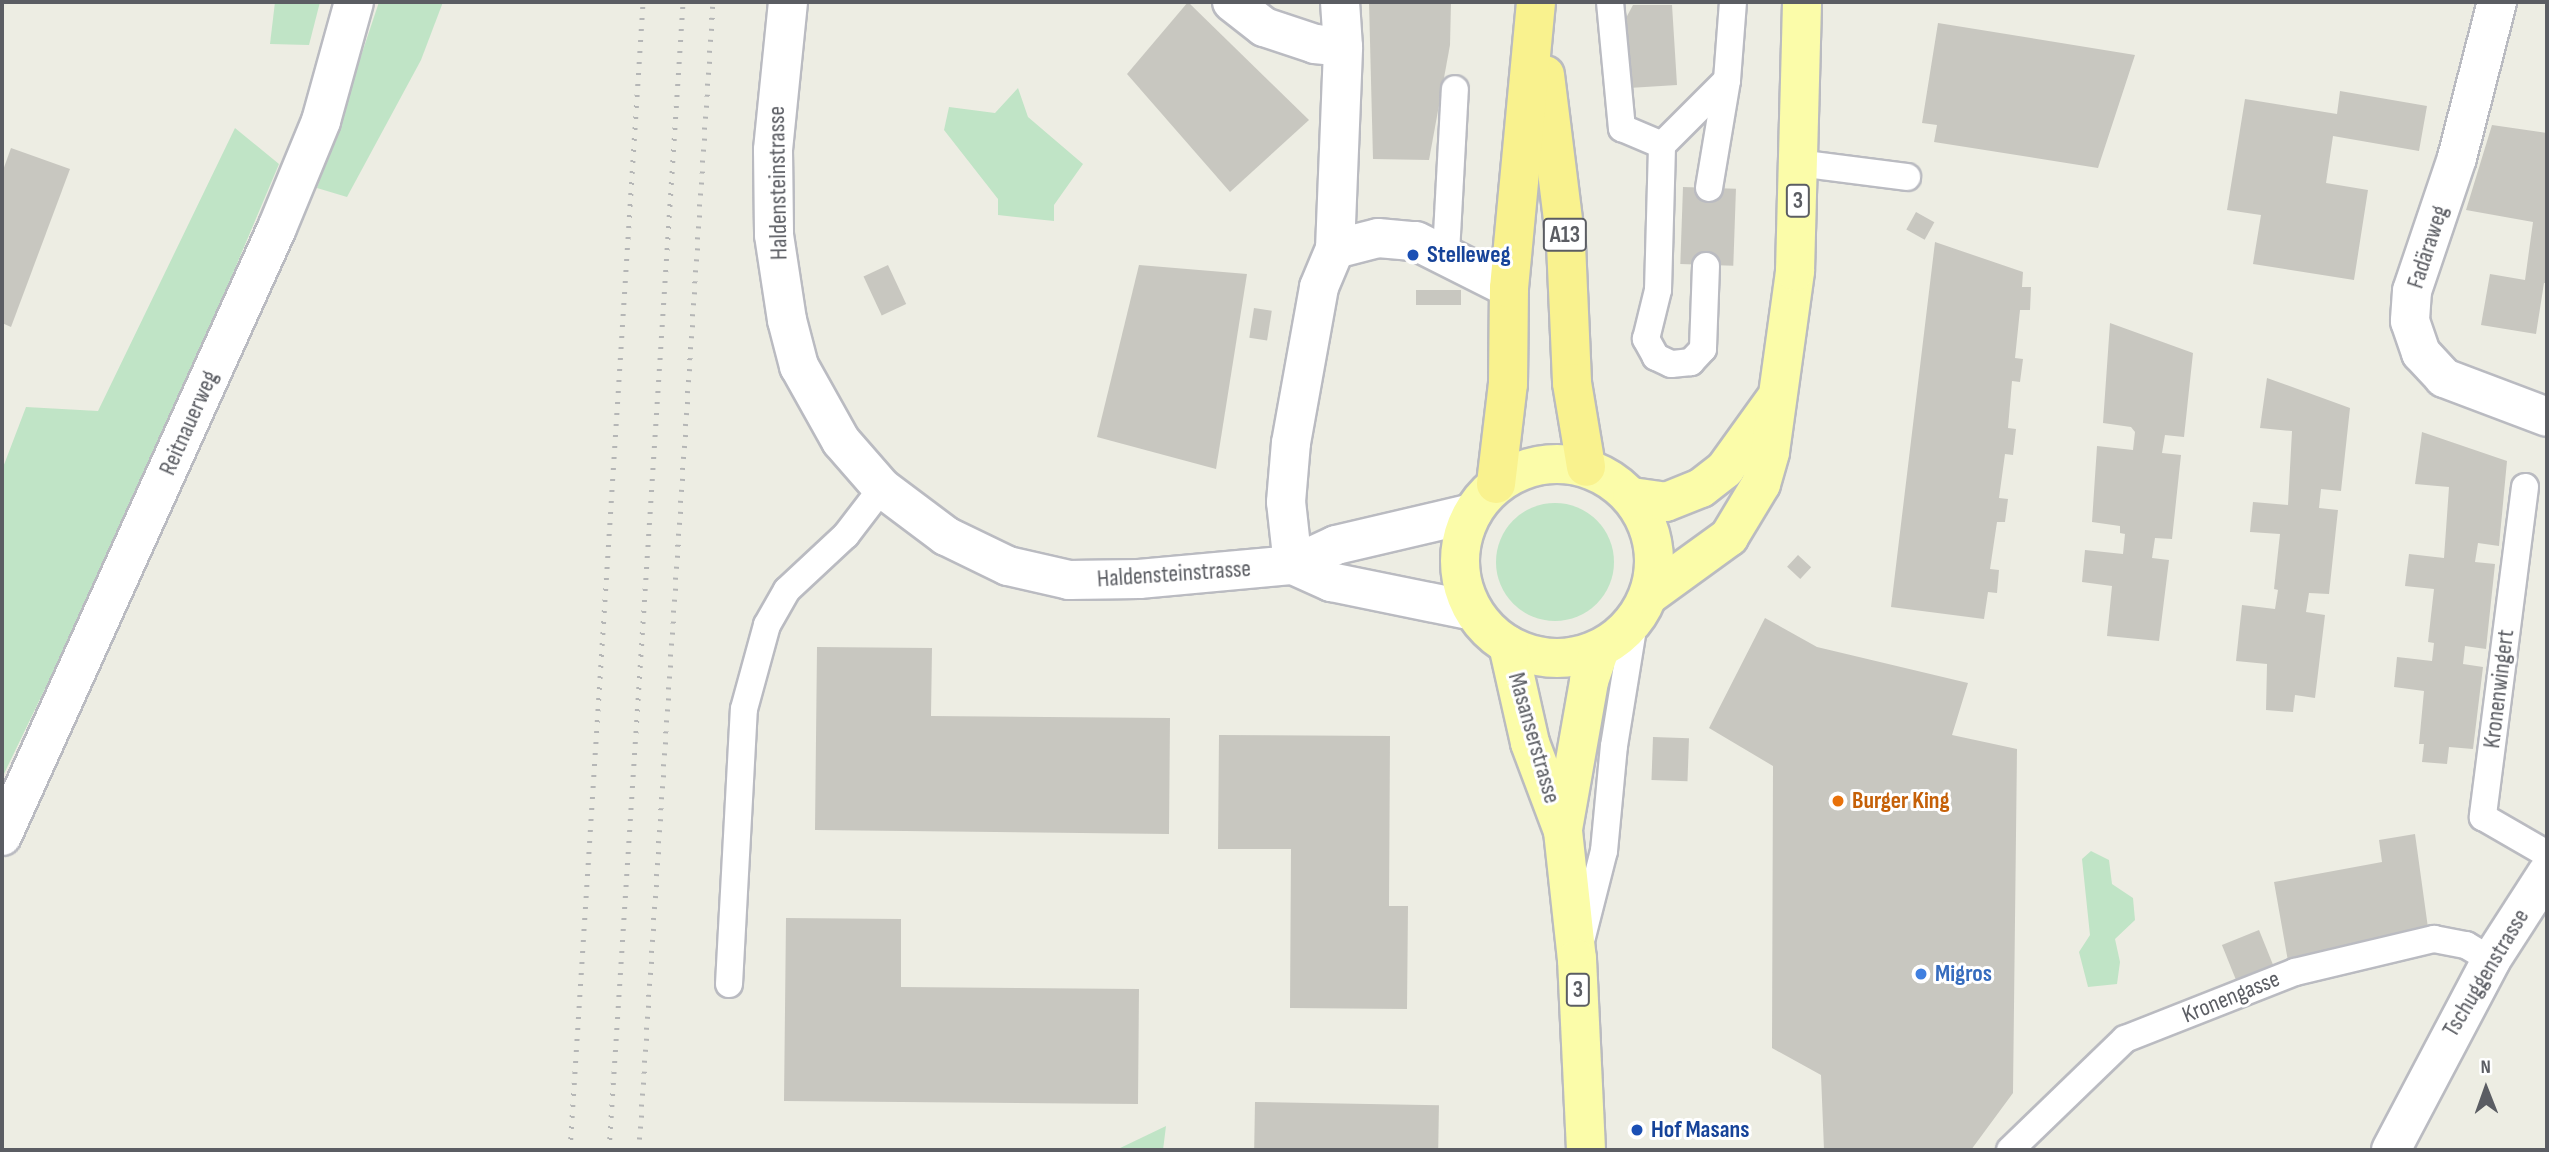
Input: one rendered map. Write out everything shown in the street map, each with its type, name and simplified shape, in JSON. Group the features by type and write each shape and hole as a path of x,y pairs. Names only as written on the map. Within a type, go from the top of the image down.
{"highway":[{"name":"A13","path":"1484,498 1508,384 1509,288 1537,2"},
{"name":"A13","path":"1537,2 1566,244 1572,383 1586,467"}],"main road":[{"name":"3","path":"1642,608 1705,558 1743,519 1761,484 1770,452 1795,271 1802,2"},
{"name":"3","path":"1632,497 1666,502 1701,488 1725,469 1776,399"},
{"path":"1555,463 1586,467 1611,479 1632,497 1654,544 1655,569 1642,608 1600,649 1554,658 1508,645 1474,611 1459,562 1484,498 1524,469 1555,463"},
{"name":"Masanserstrasse","path":"1508,645 1530,743 1563,831 1577,959 1586,1150"},
{"name":"Masanserstrasse","path":"1563,831 1579,732 1600,649"}],"street":[{"name":"Reitnauerweg","path":"2,836 277,228 321,121 354,2"},
{"name":"Haldensteinstrasse","path":"788,2 773,150 774,235 787,320 799,366 818,405 841,441 883,488 946,536 1008,566 1069,579 1139,579 1293,565 1336,545 1484,498"},
{"path":"1232,2 1264,27 1315,44 1343,47"},
{"path":"1293,565 1286,502 1291,443 1319,287 1335,249 1343,47 1340,2"},
{"name":"Fadäraweg","path":"2497,2 2457,158 2412,291 2410,321 2421,353 2444,378 2547,417"},
{"path":"1335,249 1378,238 1416,241 1446,253 1509,288"},
{"name":"Haldensteinstrasse","path":"1293,565 1331,582 1474,611"},
{"name":"Tschuggenstrasse","path":"2391,1150 2491,960 2547,873"}],"lane":[{"path":"1610,2 1622,128 1662,145"},
{"path":"1709,188 1727,80 1733,2"},
{"path":"1706,266 1703,349 1691,362 1671,363 1656,357 1646,339 1658,290 1662,145 1727,80"},
{"path":"1446,253 1446,193 1454,175 1455,89"},
{"path":"1798,163 1907,177"},
{"name":"Kronenwingert","path":"2525,487 2483,817 2547,854"},
{"path":"729,985 744,709 767,625 787,590 846,535 883,488"},
{"path":"1577,959 1604,851 1614,747 1642,608"},
{"name":"Kronengasse","path":"2010,1150 2125,1039 2271,981 2434,939 2466,945 2491,960"}],"green space":[{"path":"275,2 320,2 309,45 270,44"},
{"path":"379,2 443,2 421,60 347,197 317,188"},
{"path":"1018,88 1028,117 1083,164 1054,205 1054,221 998,215 998,199 944,130 949,107 995,113"},
{"path":"235,128 279,164 148,475 2,778 2,470 26,407 98,411"},
{"path":"1555,503 1578,507 1597,520 1610,539 1614,562 1610,585 1597,604 1578,617 1555,621 1532,617 1513,604 1500,585 1496,562 1500,539 1513,520 1532,507"},
{"path":"2091,851 2109,860 2112,884 2133,898 2135,920 2115,939 2120,962 2117,984 2088,987 2079,952 2090,935 2082,859"},
{"path":"1166,1126 1163,1150 1116,1150"}],"building":[{"path":"1188,2 1309,120 1230,192 1127,74"},
{"path":"1369,2 1451,2 1450,45 1429,160 1373,159"},
{"path":"1633,5 1672,5 1677,85 1629,88 1626,18"},
{"path":"1938,23 2135,55 2098,168 1934,142 1937,125 1922,123"},
{"path":"2340,91 2427,106 2419,151 2333,136 2326,183 2368,190 2354,280 2253,264 2261,215 2227,210 2245,99 2337,114"},
{"path":"2492,125 2547,133 2547,283 2544,283 2536,334 2481,325 2490,274 2525,280 2533,222 2466,210"},
{"path":"11,148 70,169 11,327 2,323 2,173"},
{"path":"1683,187 1736,189 1733,266 1680,264"},
{"path":"1916,212 1934,222 1925,240 1906,229"},
{"path":"1935,242 2023,272 2022,287 2031,287 2030,310 2020,310 2015,358 2023,359 2020,382 2012,381 2008,428 2016,429 2013,455 2005,454 1999,498 2008,499 2005,522 1997,522 1990,569 1999,570 1997,593 1988,592 1984,619 1891,607"},
{"path":"888,265 906,304 882,315 864,276"},
{"path":"1139,265 1247,274 1216,469 1097,437"},
{"path":"1416,290 1461,290 1461,305 1416,305"},
{"path":"1254,308 1272,311 1267,340 1249,338"},
{"path":"2110,323 2193,353 2184,437 2165,435 2162,453 2181,455 2172,539 2155,538 2152,558 2169,560 2159,641 2107,636 2112,586 2082,582 2085,550 2123,554 2125,534 2120,533 2120,526 2092,522 2097,446 2133,450 2135,432 2131,427 2103,423"},
{"path":"2267,378 2350,408 2341,491 2321,489 2319,508 2338,510 2329,594 2309,593 2306,612 2325,615 2315,698 2295,695 2293,712 2266,710 2267,664 2236,661 2242,605 2275,609 2278,590 2274,589 2280,534 2250,532 2253,502 2288,505 2292,431 2260,428"},
{"path":"2422,432 2507,461 2499,546 2478,543 2475,562 2495,564 2486,649 2465,646 2463,664 2483,667 2473,749 2449,747 2447,764 2422,762 2424,744 2419,744 2424,691 2394,687 2397,657 2432,661 2434,643 2428,642 2434,589 2405,586 2409,554 2444,558 2449,487 2415,484"},
{"path":"1798,555 1811,567 1800,579 1787,567"},
{"path":"1765,618 1817,647 1968,683 1952,735 2017,749 2013,1093 1971,1150 1824,1150 1821,1075 1772,1048 1773,766 1709,728"},
{"path":"817,647 932,648 931,716 1170,718 1169,834 815,830"},
{"path":"1219,735 1390,736 1389,906 1408,906 1407,1009 1290,1008 1291,849 1218,849"},
{"path":"1653,737 1689,738 1687,781 1651,780"},
{"path":"2415,834 2429,935 2289,967 2274,882 2382,862 2379,840"},
{"path":"786,918 901,919 901,987 1139,989 1138,1104 784,1101"},
{"path":"2259,930 2275,969 2238,984 2222,945"},
{"path":"1255,1102 1439,1105 1438,1150 1254,1150"}],"railway":[{"path":"570,1150 643,2"},
{"path":"609,1150 683,2"},
{"path":"639,1150 713,2"}],"place":[{"name":"Stelleweg","path":"1413,255"},
{"name":"Burger King","path":"1838,801"},
{"name":"Migros","path":"1921,974"},
{"name":"Hof Masans","path":"1637,1130"}]}
